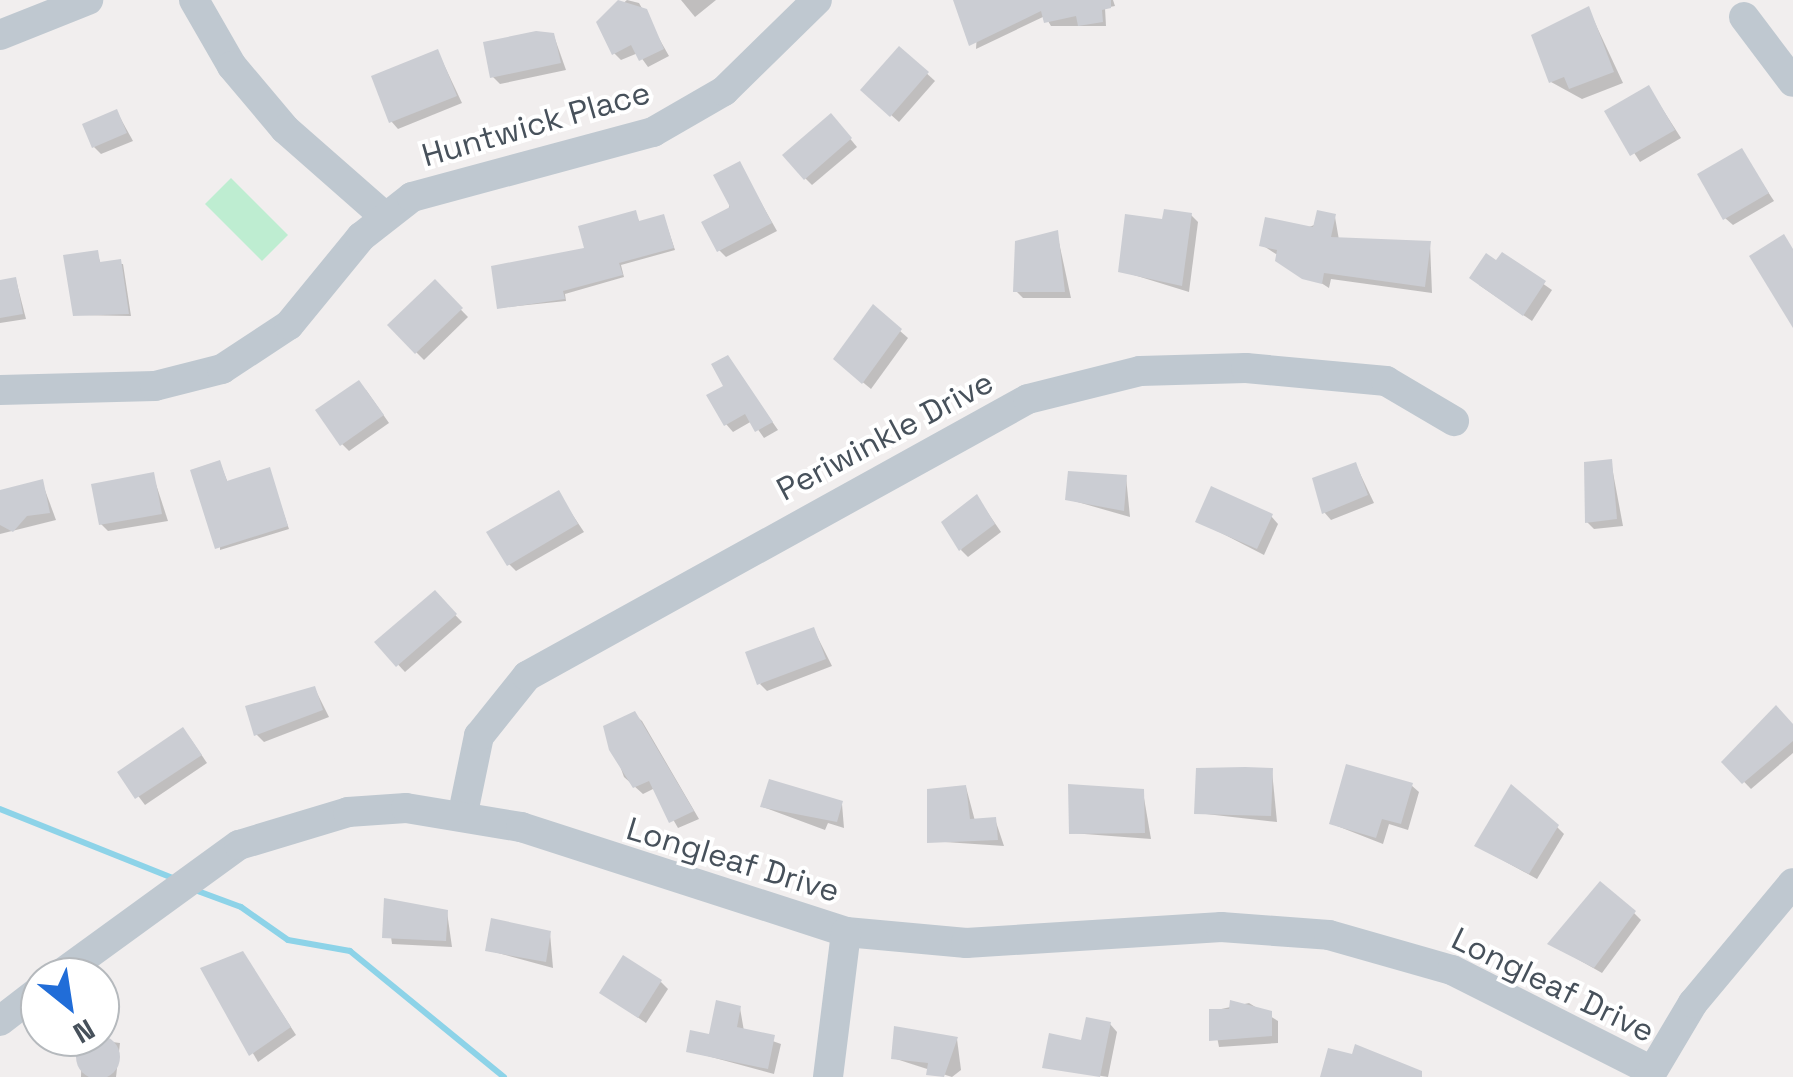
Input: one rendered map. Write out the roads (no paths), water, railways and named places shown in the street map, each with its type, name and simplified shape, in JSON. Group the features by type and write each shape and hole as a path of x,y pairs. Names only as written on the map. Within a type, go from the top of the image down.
{"street":[{"path":"0,35 88,0"},
{"path":"194,0 232,66 285,130 384,216"},
{"name":"Huntwick Place","path":"0,390 155,386 222,369 290,325 384,216 441,185 666,125 758,64 817,0"},
{"path":"1744,16 1793,82"},
{"name":"Periwinkle Drive","path":"463,813 479,736 527,676 1028,398 1140,370 1246,368 1386,382 1454,421"},
{"name":"Longleaf Drive","path":"85,957 239,845 348,812 463,813 846,932 966,943 1221,927 1329,935 1452,970 1650,1074"},
{"path":"1650,1074 1693,1004 1793,884"},
{"path":"828,1077 846,932"},
{"path":"0,1021 20,1006"}],"waterway":[{"path":"0,809 175,879"},
{"path":"195,890 241,907 288,940 350,951 504,1077"}]}
